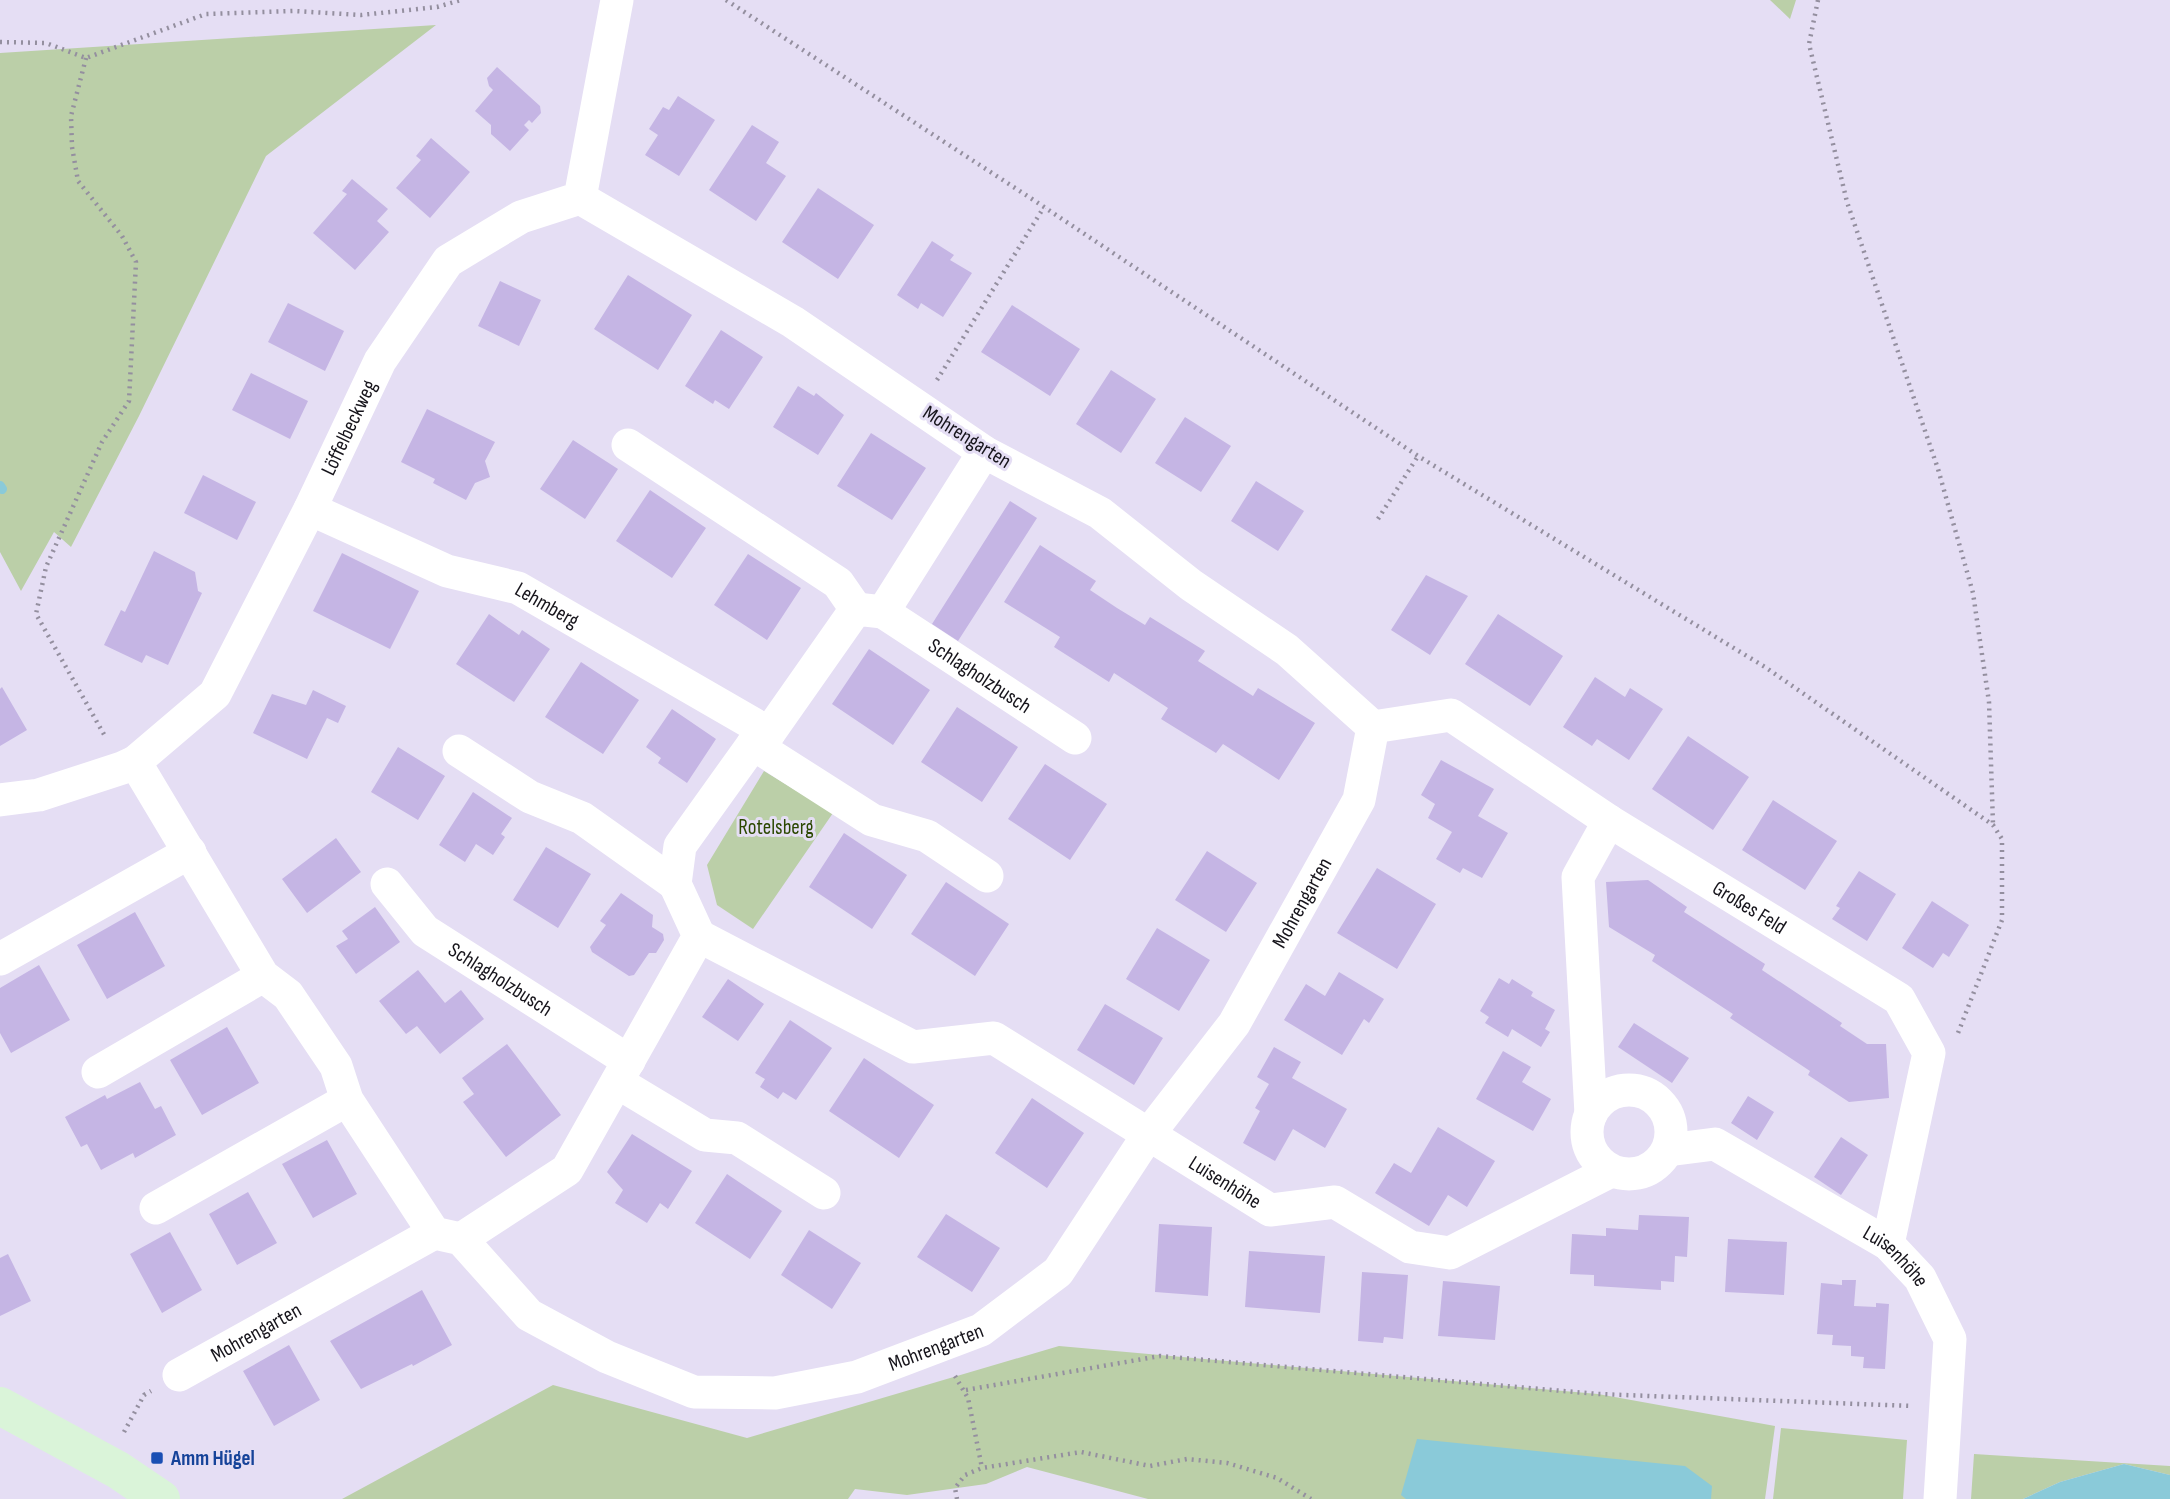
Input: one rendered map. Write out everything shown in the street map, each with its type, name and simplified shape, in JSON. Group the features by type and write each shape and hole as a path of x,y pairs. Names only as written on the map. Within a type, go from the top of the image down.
{"main road":[{"path":"0,1406 108,1464 161,1499"}],"street":[{"path":"580,198 617,0"},
{"name":"Mohrengarten","path":"129,765 190,852 263,976 288,995 336,1066 347,1100 448,1236 529,1315 607,1357 694,1392 775,1393 857,1377 981,1330 1058,1272 1148,1135 1234,1024 1359,800 1373,727 1287,650 1191,585 1100,513 984,452 793,322 580,198"},
{"name":"Löffelbeckweg","path":"0,800 39,795 129,765 215,694 310,509 380,361 448,261 521,217 580,198"},
{"name":"Schlagholzbusch","path":"628,445 838,583 869,611 1075,738"},
{"path":"675,884 680,846 761,739 869,611 984,452"},
{"name":"Lehmberg","path":"310,509 447,571 518,588 761,739"},
{"name":"Großes Feld","path":"1373,727 1451,715 1609,821 1899,999 1929,1053"},
{"path":"761,739 872,820 928,836 987,876"},
{"path":"459,751 530,797 582,818 675,884 699,936 914,1048 994,1038 1148,1135"},
{"path":"1609,821 1578,877 1591,1114 1587,1130 1589,1147 1598,1161 1611,1171"},
{"path":"0,959 190,852"},
{"name":"Schlagholzbusch","path":"387,884 425,931 623,1071 705,1135 737,1138 824,1193"},
{"path":"448,1236 567,1170 699,936"},
{"path":"98,1072 263,976"},
{"path":"1888,1244 1929,1053"},
{"path":"1591,1114 1600,1101 1615,1092 1631,1090 1647,1093 1661,1103 1670,1117 1672,1134 1668,1150"},
{"path":"156,1208 347,1100"},
{"name":"Luisenhöhe","path":"1148,1135 1270,1210 1335,1202 1410,1247 1450,1253 1611,1171 1628,1175 1644,1172 1658,1164 1668,1150 1715,1144 1888,1244 1920,1278 1950,1339 1948,1407 1940,1499"},
{"name":"Mohrengarten","path":"179,1375 448,1236"}],"path":[{"path":"0,42 46,43 86,58 206,14 294,12 361,15 437,7 461,0"},
{"path":"726,0 1044,207 1418,456 1765,667 1993,825 2002,839 2001,920 1967,1003 1954,1046 1929,1053"},
{"path":"1818,0 1810,44 1847,202 1938,469 1973,593 1989,702 1993,825"},
{"path":"86,58 71,116 72,147 78,181 122,236 136,262 129,401 102,442 46,567 36,614 129,765"},
{"path":"919,408 1044,207"},
{"path":"1378,519 1418,456"},
{"path":"966,1390 1160,1356 1598,1394 1948,1407"},
{"path":"108,1464 144,1395 179,1375"},
{"path":"968,1398 982,1468"},
{"path":"957,1499 955,1488 965,1475 982,1468 1081,1452 1150,1466 1187,1459 1227,1463 1277,1478 1311,1499"}],"green space":[{"path":"1770,0 1796,0 1790,19"},
{"path":"436,25 266,156 139,416 71,547 54,532 21,591 0,552 0,53"},
{"name":"Rotelsberg","path":"764,771 833,813 753,929 717,905 707,865"},
{"path":"1059,1346 1598,1394 1775,1426 1765,1499 1148,1499 1027,1467 986,1484 907,1495 855,1489 848,1499 342,1499 553,1385 747,1438"},
{"path":"1781,1428 1907,1440 1903,1499 1773,1499"},
{"path":"1974,1454 2170,1466 2170,1475 2124,1464 2060,1482 2023,1499 1971,1499"}],"water":[{"path":"1417,1439 1685,1466 1712,1486 1711,1499 1406,1499 1401,1495"},
{"path":"2124,1464 2170,1475 2170,1499 2023,1499 2060,1482"}],"building":[{"path":"497,67 540,106 541,113 532,123 529,120 524,125 529,130 510,151 491,134 491,125 475,111 493,90 487,78"},
{"path":"678,96 715,120 679,176 645,155 658,135 649,129 663,107 669,110"},
{"path":"752,125 779,142 766,163 786,176 756,221 709,190"},
{"path":"431,138 470,172 430,218 396,188 421,160 416,156"},
{"path":"352,179 388,209 377,221 389,232 355,270 313,233 347,194 342,191"},
{"path":"818,188 874,225 838,279 782,242"},
{"path":"932,241 954,255 950,260 972,273 943,317 921,303 918,309 897,295"},
{"path":"628,275 692,315 658,370 594,329"},
{"path":"500,281 541,300 519,346 478,326"},
{"path":"288,303 344,331 325,371 268,342"},
{"path":"1012,305 1080,349 1050,396 981,352"},
{"path":"721,330 763,357 729,409 715,400 713,404 685,386"},
{"path":"1111,370 1156,399 1121,453 1076,424"},
{"path":"251,373 308,401 290,439 232,410"},
{"path":"798,386 814,396 816,393 844,415 818,455 773,427"},
{"path":"427,409 495,442 485,461 490,477 475,483 466,500 433,483 435,479 401,462"},
{"path":"1185,417 1231,446 1201,492 1155,463"},
{"path":"871,433 926,468 892,520 837,486"},
{"path":"573,440 618,469 585,519 540,489"},
{"path":"203,475 256,502 237,540 184,513"},
{"path":"1256,481 1304,511 1278,551 1231,521"},
{"path":"650,490 706,528 672,578 616,541"},
{"path":"1010,501 1037,518 958,641 932,624"},
{"path":"1040,545 1096,581 1090,590 1117,608 1145,625 1150,617 1205,651 1198,661 1253,696 1258,688 1315,723 1279,780 1223,744 1216,753 1161,719 1168,708 1114,673 1109,682 1054,647 1060,637 1004,602"},
{"path":"154,551 195,572 198,591 202,593 168,665 146,655 142,663 104,645 121,610 125,612"},
{"path":"342,553 419,591 390,649 313,611"},
{"path":"748,554 801,588 767,640 714,605"},
{"path":"1426,575 1468,596 1430,655 1391,630"},
{"path":"489,614 519,635 522,630 550,649 514,702 456,664"},
{"path":"1498,614 1563,656 1530,706 1465,664"},
{"path":"869,649 930,690 893,745 832,704"},
{"path":"581,662 639,700 603,754 545,717"},
{"path":"1595,677 1625,697 1630,688 1663,709 1629,760 1597,739 1592,746 1563,727"},
{"path":"2,687 27,730 0,746 0,689"},
{"path":"313,690 346,706 338,723 327,718 307,759 253,733 272,694 306,705"},
{"path":"957,707 1018,747 982,802 921,762"},
{"path":"672,709 716,739 687,783 658,763 661,758 646,747"},
{"path":"1688,736 1749,777 1713,830 1652,789"},
{"path":"398,747 445,776 418,820 371,792"},
{"path":"1441,760 1494,789 1478,816 1508,833 1482,878 1463,868 1460,873 1436,859 1452,832 1428,818 1435,804 1421,795"},
{"path":"1045,764 1107,804 1070,860 1008,819"},
{"path":"473,792 512,818 501,834 505,837 493,855 476,844 465,862 439,845"},
{"path":"1773,800 1837,841 1805,890 1742,850"},
{"path":"844,833 907,875 872,929 809,887"},
{"path":"336,838 361,872 307,913 282,879"},
{"path":"546,847 591,874 558,928 513,900"},
{"path":"1207,851 1257,883 1226,932 1175,900"},
{"path":"1377,868 1436,904 1397,969 1337,933"},
{"path":"1859,871 1896,894 1867,941 1832,919 1840,908 1836,906"},
{"path":"1648,880 1687,907 1684,912 1765,964 1762,970 1842,1023 1840,1026 1867,1044 1886,1044 1889,1098 1849,1102 1808,1075 1810,1071 1730,1018 1733,1014 1652,961 1655,955 1609,927 1606,882"},
{"path":"946,882 1009,924 975,976 911,934"},
{"path":"621,893 653,915 652,927 663,934 664,940 656,953 649,953 634,975 629,976 592,952 590,947 606,925 600,921"},
{"path":"1932,901 1969,925 1949,957 1943,953 1933,968 1902,948"},
{"path":"375,907 400,942 356,974 336,946 348,939 342,931"},
{"path":"135,912 165,966 107,999 77,945"},
{"path":"1157,928 1210,960 1179,1011 1126,979"},
{"path":"39,965 70,1020 11,1053 0,1033 0,988"},
{"path":"418,970 445,1003 461,990 484,1019 440,1054 417,1026 406,1034 379,1001"},
{"path":"1339,972 1384,999 1369,1023 1364,1019 1342,1055 1284,1020 1306,984 1325,996"},
{"path":"1499,978 1509,984 1512,979 1533,992 1531,996 1555,1010 1545,1029 1550,1032 1541,1047 1512,1029 1508,1037 1485,1023 1489,1017 1480,1011"},
{"path":"728,979 764,1004 738,1041 702,1017"},
{"path":"1105,1004 1163,1038 1134,1085 1077,1050"},
{"path":"790,1020 832,1048 796,1100 783,1092 778,1099 760,1087 765,1079 755,1073"},
{"path":"1634,1023 1689,1058 1672,1083 1618,1047"},
{"path":"227,1027 259,1083 202,1115 170,1060"},
{"path":"507,1044 561,1115 506,1157 463,1102 474,1094 462,1078"},
{"path":"1274,1047 1301,1062 1292,1078 1347,1109 1325,1148 1293,1129 1275,1161 1243,1143 1260,1111 1255,1108 1269,1084 1257,1077"},
{"path":"1503,1051 1531,1067 1522,1082 1551,1099 1533,1131 1476,1099"},
{"path":"864,1058 934,1105 899,1158 829,1111"},
{"path":"140,1082 155,1109 161,1106 176,1135 135,1158 133,1153 101,1170 87,1144 81,1147 65,1117 105,1095 107,1099"},
{"path":"1748,1096 1774,1112 1757,1140 1731,1123"},
{"path":"1032,1098 1084,1133 1047,1188 995,1153"},
{"path":"1438,1127 1495,1161 1467,1207 1448,1195 1429,1226 1375,1193 1394,1163 1411,1173"},
{"path":"632,1134 692,1171 668,1209 660,1203 647,1223 615,1203 623,1190 607,1172"},
{"path":"1841,1137 1868,1155 1841,1195 1814,1177"},
{"path":"327,1140 357,1194 313,1218 282,1164"},
{"path":"727,1174 782,1211 750,1259 695,1223"},
{"path":"248,1192 277,1243 237,1265 209,1214"},
{"path":"946,1214 1000,1248 972,1292 917,1257"},
{"path":"1639,1215 1689,1217 1687,1257 1675,1256 1674,1282 1661,1281 1661,1290 1594,1286 1594,1275 1570,1274 1572,1234 1606,1236 1606,1228 1638,1230"},
{"path":"1159,1224 1212,1227 1208,1296 1155,1292"},
{"path":"809,1230 861,1263 832,1309 781,1275"},
{"path":"170,1232 202,1290 162,1313 130,1254"},
{"path":"1728,1239 1787,1242 1784,1295 1725,1292"},
{"path":"1249,1251 1325,1256 1320,1313 1245,1307"},
{"path":"8,1254 31,1301 0,1316 0,1258"},
{"path":"1362,1272 1408,1275 1403,1339 1384,1337 1383,1343 1358,1341"},
{"path":"1842,1280 1856,1280 1854,1306 1876,1307 1876,1303 1889,1304 1885,1369 1863,1368 1864,1357 1851,1356 1851,1346 1832,1345 1833,1335 1817,1334 1821,1283 1842,1285"},
{"path":"1443,1281 1500,1286 1495,1340 1438,1336"},
{"path":"422,1290 452,1345 361,1389 330,1341"},
{"path":"289,1345 320,1400 274,1426 243,1371"}],"place":[{"name":"Amm Hügel","path":"157,1458"}]}
